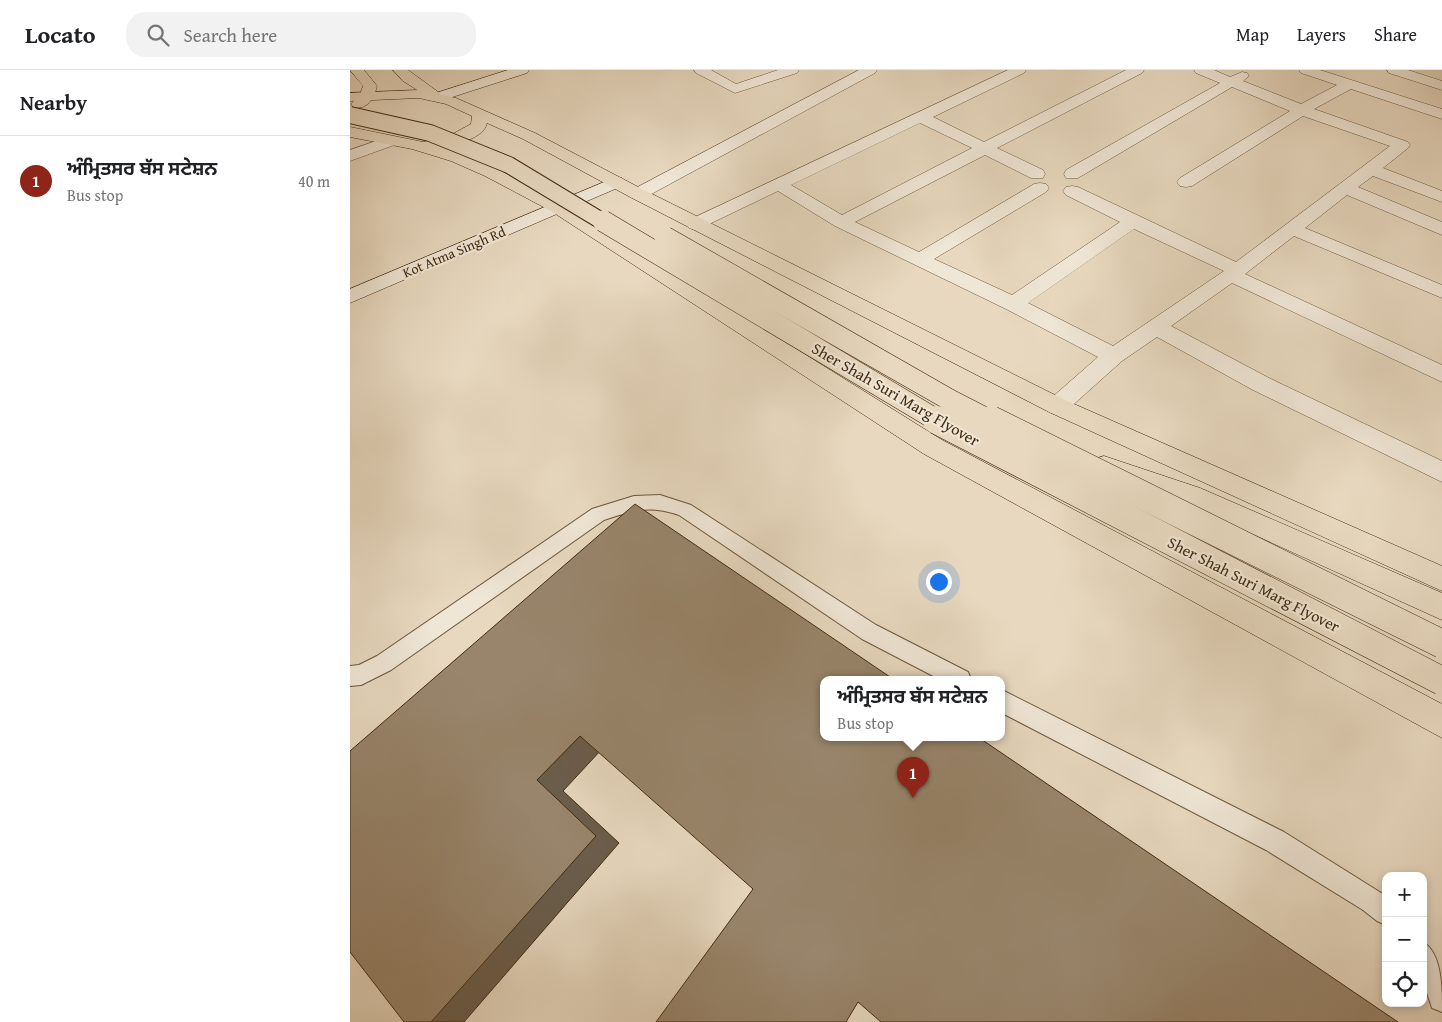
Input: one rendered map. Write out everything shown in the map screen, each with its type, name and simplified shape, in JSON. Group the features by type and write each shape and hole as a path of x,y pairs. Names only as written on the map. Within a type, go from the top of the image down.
{"main road":[{"path":"356,70 370,86 359,103"},
{"path":"400,70 408,78 438,97 529,136 695,224 1057,406 1442,579"},
{"path":"359,103 419,94 438,97"},
{"name":"Sher Shah Suri Marg Flyover","path":"359,103 444,125 528,158 950,400 1442,644"},
{"name":"Sher Shah Suri Marg Flyover","path":"359,103 508,165 931,417 1442,680"},
{"path":"422,146 449,143 468,136 479,126 480,114"},
{"path":"350,132 422,146 494,174 557,207 933,447 1442,722"},
{"path":"1040,445 1191,495 1442,607"}],"street":[{"path":"438,97 522,70"},
{"path":"702,70 753,97"},
{"path":"735,89 792,70"},
{"path":"638,194 870,70"},
{"path":"695,224 1019,70"},
{"path":"841,222 1137,70"},
{"path":"1201,70 1302,110 1402,145"},
{"path":"918,260 1055,178 1253,70"},
{"path":"1306,70 1436,113"},
{"path":"1394,70 1442,86"},
{"path":"1186,182 1302,110 1348,85"},
{"path":"1057,406 1114,356 1235,272 1402,145 1416,128 1436,113 1442,98"},
{"path":"772,105 790,112"},
{"path":"921,117 1055,178 1133,221 1442,374"},
{"path":"350,156 391,141"},
{"path":"1371,169 1442,197"},
{"name":"Kot Atma Singh Rd","path":"350,297 616,182"},
{"path":"778,184 841,222 1013,304 1114,356"},
{"path":"1345,188 1442,229"},
{"path":"1013,304 1133,221"},
{"path":"1292,229 1442,292"},
{"path":"1156,327 1261,384 1442,472"}],"lane":[{"path":"350,676 362,675 384,663 598,514 634,503 660,502 685,510 869,632 954,676"},
{"path":"1005,703 1275,841 1382,909"},
{"path":"1427,962 1439,982 1442,998"}],"building":[{"path":"635,504 889,676 820,676 820,741 984,741 1398,1022 881,1022 858,1002 846,1022 656,1022 753,889 580,736 537,780 596,836 431,1022 404,1022 350,952 350,751"}],"place":[{"name":"ਅੰਮ੍ਰਿਤਸਰ ਬੱਸ ਸਟੇਸ਼ਨ","path":"913,798"}]}
